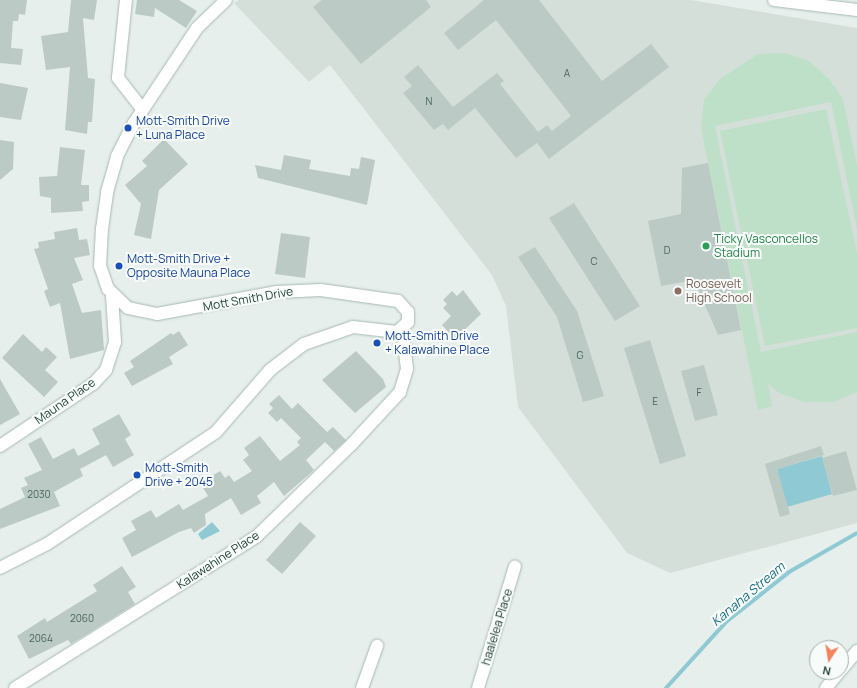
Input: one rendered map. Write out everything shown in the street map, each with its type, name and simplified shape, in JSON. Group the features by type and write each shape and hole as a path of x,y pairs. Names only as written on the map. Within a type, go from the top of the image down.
{"street":[{"path":"126,0 118,78 142,109"},
{"path":"112,296 100,266 104,210 118,156 142,109 197,28 226,0"},
{"path":"774,0 857,10"},
{"name":"Mott Smith Drive","path":"112,296 137,312 157,314 276,292 321,290 398,301 408,312 408,322 402,330"},
{"name":"Mauna Place","path":"0,446 93,384 106,370 115,342 112,296"},
{"path":"0,568 47,544 216,432 270,370 304,344 353,326 392,332 402,330"},
{"name":"Kalawahine Place","path":"15,688 256,537 352,444 400,392 407,369 402,330"},
{"name":"haalelea Place","path":"478,688 515,566"},
{"path":"362,688 377,646"},
{"path":"849,660 857,651"},
{"path":"826,688 833,680"}],"shaded area":[{"name":"Roosevelt High School","path":"239,0 691,0 857,28 857,523 670,573 627,553 518,407 506,306 492,275 330,65 309,82 234,3"}],"green space":[{"path":"785,53 809,61 829,79 843,99 857,165 857,229 831,102 715,126 761,352 857,332 857,392 834,402 804,402 779,393 768,384 772,406 758,410 701,128 704,100 720,79 758,54"},
{"path":"826,109 857,253 857,328 765,346 720,131"}],"water":[{"path":"822,456 832,494 787,507 777,469"},
{"path":"212,522 220,531 202,540 198,534"}],"building":[{"path":"0,0 27,0 25,15 19,14 18,21 13,21 11,48 23,49 21,65 0,63"},
{"path":"71,0 97,0 94,20 83,18 88,78 95,79 92,122 88,122 87,134 65,130 70,67 46,70 41,36 68,32"},
{"path":"137,0 179,0 197,11 186,28 155,8 154,17 135,14"},
{"path":"322,0 426,0 431,7 361,64 313,7"},
{"path":"484,0 539,0 602,81 651,44 669,67 549,159 537,143 516,158 475,108 448,130 443,124 434,130 403,93 412,86 404,77 418,65 453,107 497,73 504,81 500,84 538,132 547,125 552,131 571,116 496,20 458,50 444,33"},
{"path":"0,83 28,88 21,120 0,117"},
{"path":"164,139 188,164 159,190 151,239 134,235 141,204 125,185 147,166 142,161"},
{"path":"0,140 14,142 13,169 0,180"},
{"path":"60,147 85,150 81,185 89,185 89,201 82,202 83,211 51,213 51,198 40,196 39,177 57,176"},
{"path":"284,155 311,160 309,169 350,176 351,168 359,169 361,157 375,160 367,205 258,178 255,165 281,170"},
{"name":"Ticky Vasconcellos Stadium","path":"708,163 741,330 718,335 694,280 661,286 648,221 681,214 682,168"},
{"path":"574,203 640,306 615,321 549,218"},
{"path":"77,228 79,240 87,239 90,255 74,258 83,280 72,284 82,313 101,310 104,350 70,359 60,303 50,307 44,291 48,289 34,249 39,248 38,242 55,239 54,232"},
{"path":"281,233 310,237 305,278 275,274"},
{"path":"535,247 577,311 604,396 583,402 557,317 518,257"},
{"path":"463,290 481,314 455,339 442,325 451,316 443,308 447,304 443,300 452,291 457,296"},
{"path":"179,331 188,345 169,357 173,364 132,386 124,373 134,367 130,361 171,333 173,335"},
{"path":"23,334 42,352 46,347 57,357 45,370 58,382 44,397 2,358"},
{"path":"650,340 686,456 660,464 624,348"},
{"path":"356,351 383,379 386,387 355,413 322,380"},
{"path":"704,365 718,415 695,421 681,371"},
{"path":"0,379 20,414 0,425"},
{"path":"279,395 292,409 298,403 327,432 333,427 346,440 334,451 325,442 306,460 314,470 284,496 274,482 257,496 261,503 241,515 231,498 205,514 206,525 194,533 191,528 179,532 132,557 122,538 136,530 131,521 151,510 156,518 179,504 183,510 208,496 200,483 220,471 225,478 229,475 234,482 252,471 243,460 249,455 244,448 260,436 280,461 300,445 297,442 301,438 281,418 277,422 268,413 273,408 269,404"},
{"path":"119,414 131,435 125,439 134,455 113,467 106,455 80,469 83,476 54,492 60,506 0,529 0,509 25,497 21,488 28,485 24,478 42,470 28,444 41,437 53,459 74,448 78,456 100,444 92,429"},
{"path":"821,446 824,455 777,469 790,514 780,517 765,464"},
{"path":"846,451 857,490 833,496 822,458"},
{"path":"300,522 316,536 282,574 266,560"},
{"path":"122,566 136,587 128,592 135,604 71,644 68,640 29,659 17,636 45,618 47,622 97,591 93,585"}],"waterway":[{"name":"Kanaha Stream","path":"666,688 726,622 789,572 857,533"}],"place":[{"name":"Mott-Smith Drive + Luna Place","path":"128,128"},
{"name":"Ticky Vasconcellos Stadium","path":"706,246"},
{"name":"Mott-Smith Drive + Opposite Mauna Place","path":"119,266"},
{"name":"Roosevelt High School","path":"678,291"},
{"name":"Mott-Smith Drive + Kalawahine Place","path":"377,343"},
{"name":"Mott-Smith Drive + 2045","path":"137,475"}]}
